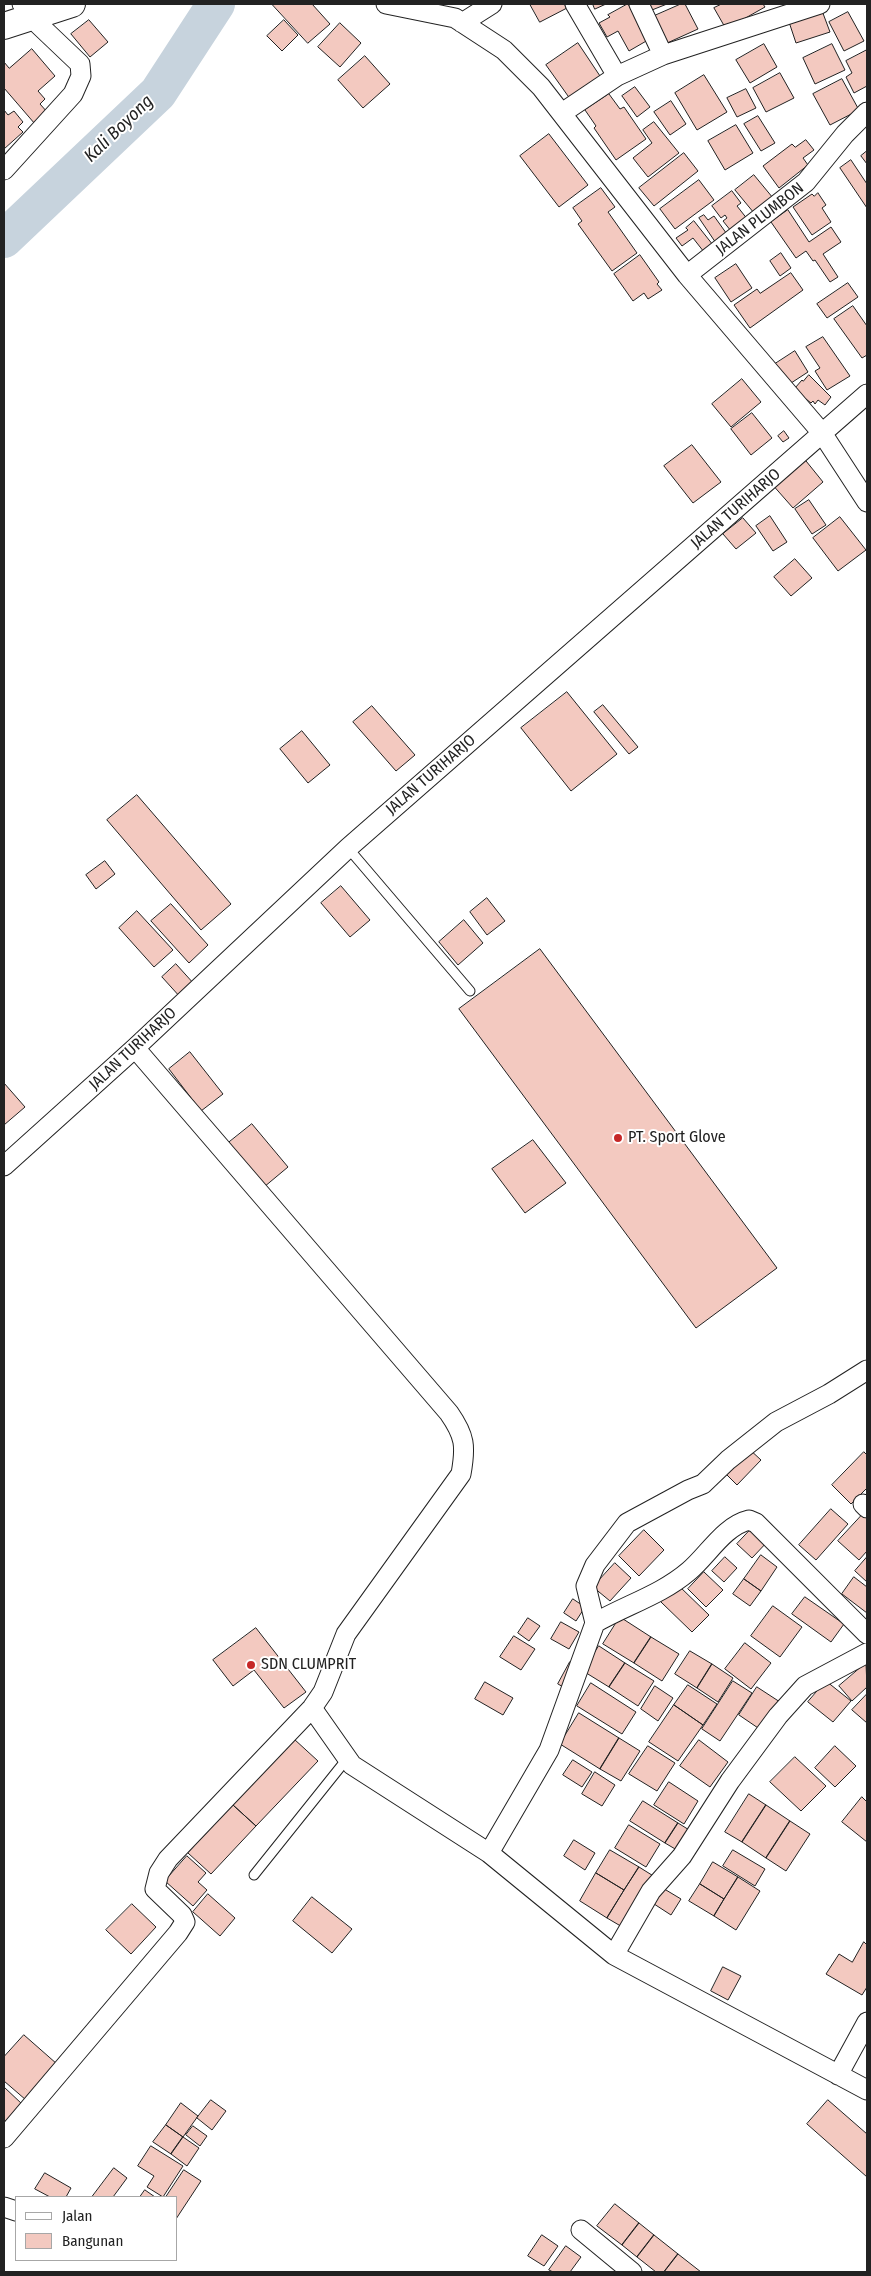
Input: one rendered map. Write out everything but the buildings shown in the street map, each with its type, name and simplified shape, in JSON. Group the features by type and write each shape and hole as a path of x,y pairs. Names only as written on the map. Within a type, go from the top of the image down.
{"main road":[{"path":"4,26 27,10 72,4"}],"street":[{"path":"386,4 454,18 504,50 541,87 687,275 822,433 867,502"},
{"path":"462,23 492,4"},
{"path":"575,4 617,76"},
{"path":"639,4 663,55"},
{"path":"562,113 617,76 663,55 820,4"},
{"path":"4,170 73,94 81,76 80,64 27,10"},
{"name":"JALAN PLUMBON","path":"687,275 806,182 845,134 867,112"},
{"name":"JALAN TURIHARJO","path":"4,1166 135,1048 348,848 867,394"},
{"path":"4,2138 178,1933 185,1922 182,1915 155,1889 159,1873 168,1859 312,1708 323,1692 346,1634 461,1474 464,1444 461,1430 449,1413 135,1048"},
{"path":"488,1853 550,1750 595,1623 586,1586 595,1565 627,1523 688,1490 703,1484 728,1460 776,1422 829,1394 867,1370"},
{"path":"595,1623 658,1593 688,1572 731,1529 749,1520 756,1523 867,1634"},
{"path":"614,1955 651,1891 682,1856 730,1781 778,1716 805,1686 867,1653"},
{"path":"312,1708 346,1760 352,1766 488,1853 614,1955 867,2090"},
{"path":"838,2075 867,2022"},
{"path":"581,2230 632,2272"}],"lane":[{"path":"348,848 470,991"},
{"path":"254,1875 346,1760"}],"waterway":[{"name":"Kali Boyong","path":"4,239 158,93 216,4"}],"place":[{"name":"PT. Sport Glove","path":"618,1138"},
{"name":"SDN CLUMPRIT","path":"251,1665"}]}
